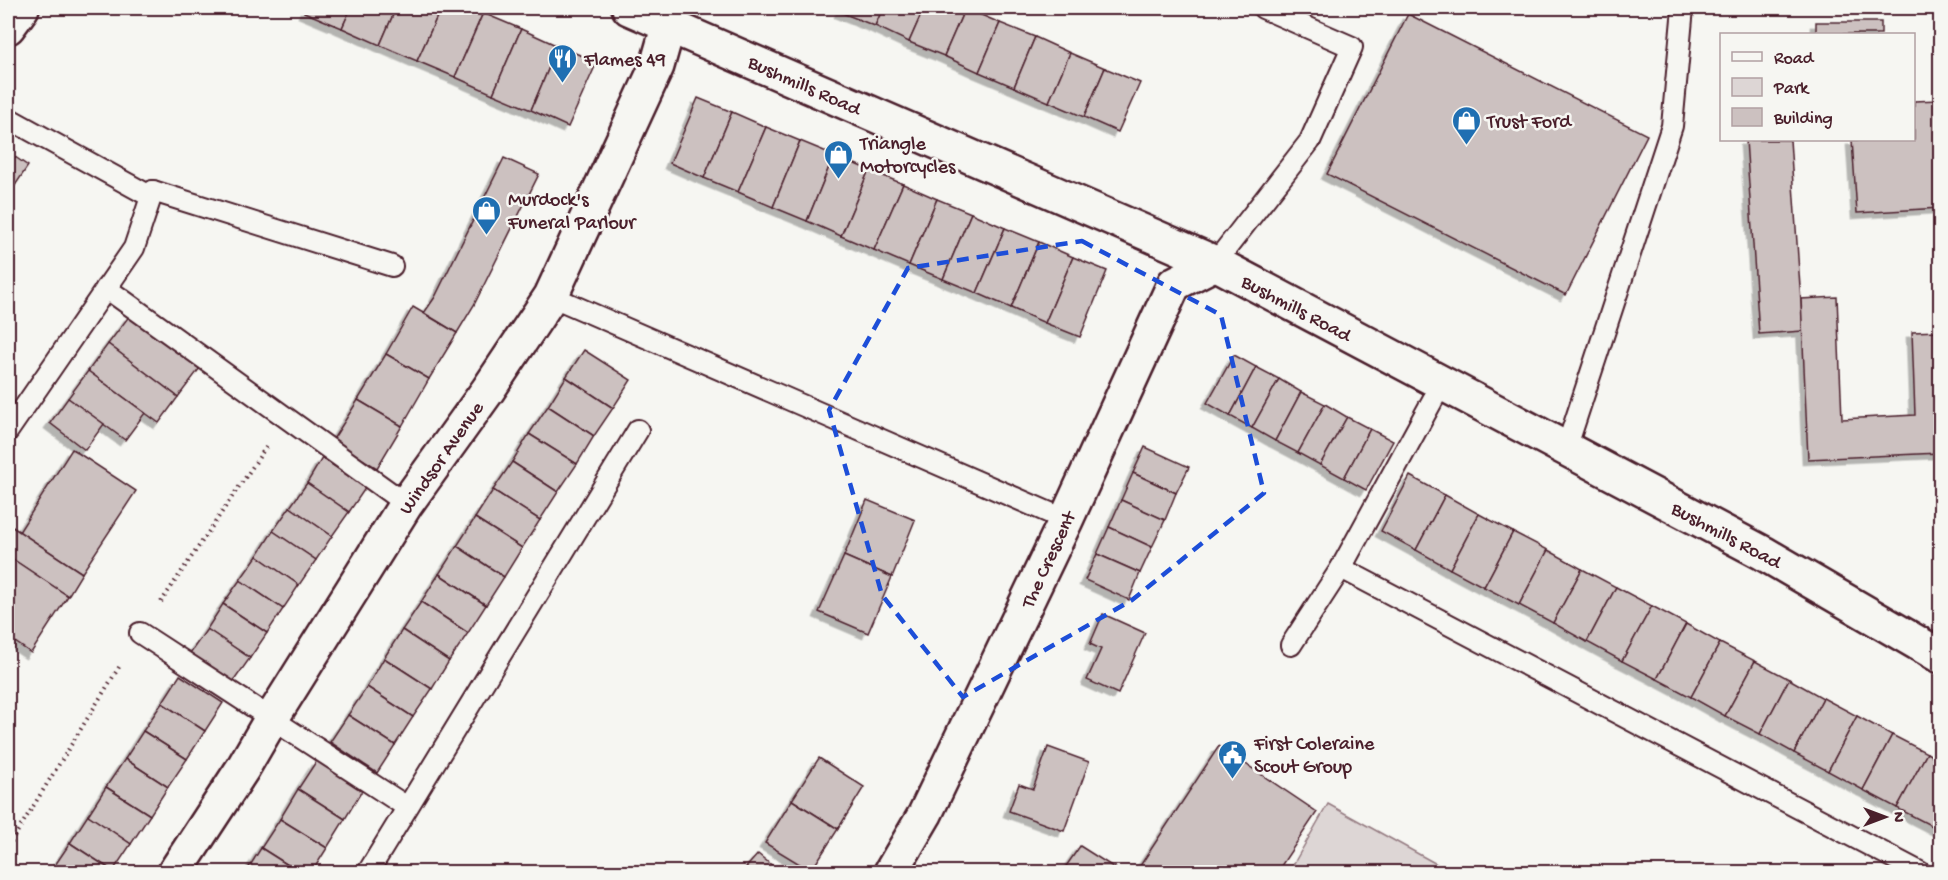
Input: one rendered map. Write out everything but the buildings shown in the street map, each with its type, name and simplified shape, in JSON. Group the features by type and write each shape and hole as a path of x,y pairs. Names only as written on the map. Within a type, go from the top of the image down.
{"street":[{"path":"8,27 22,8"},
{"name":"Bushmills Road","path":"629,8 1215,263 1763,553 1941,656"},
{"name":"Windsor Avenue","path":"175,873 243,768 406,504 488,390 551,296 657,66 669,24"},
{"name":"The Crescent","path":"891,873 925,814 1066,520 1174,284 1215,263"}],"lane":[{"path":"1215,263 1311,141 1352,47 1263,8"},
{"path":"1566,449 1672,126 1683,8"},
{"path":"8,118 148,195 153,191"},
{"path":"153,191 392,266"},
{"path":"8,432 134,249 153,191"},
{"path":"106,288 406,504"},
{"path":"551,296 1066,520"},
{"path":"1291,645 1341,568 1442,383"},
{"path":"368,873 638,430"},
{"path":"1341,568 1920,873"},
{"path":"140,633 408,807"}],"highlighted area":[{"path":"1082,241 1221,315 1264,493 1132,600 963,697 882,595 829,410 908,268"}],"green space":[{"path":"1328,804 1451,872 1289,872"}],"place":[{"name":"Flames 49","path":"563,84"},
{"name":"Trust Ford","path":"1466,146"},
{"name":"Triangle Motorcycles","path":"839,180"},
{"name":"Murdock's Funeral Parlour","path":"487,236"},
{"name":"First Coleraine Scout Group","path":"1233,780"}]}
